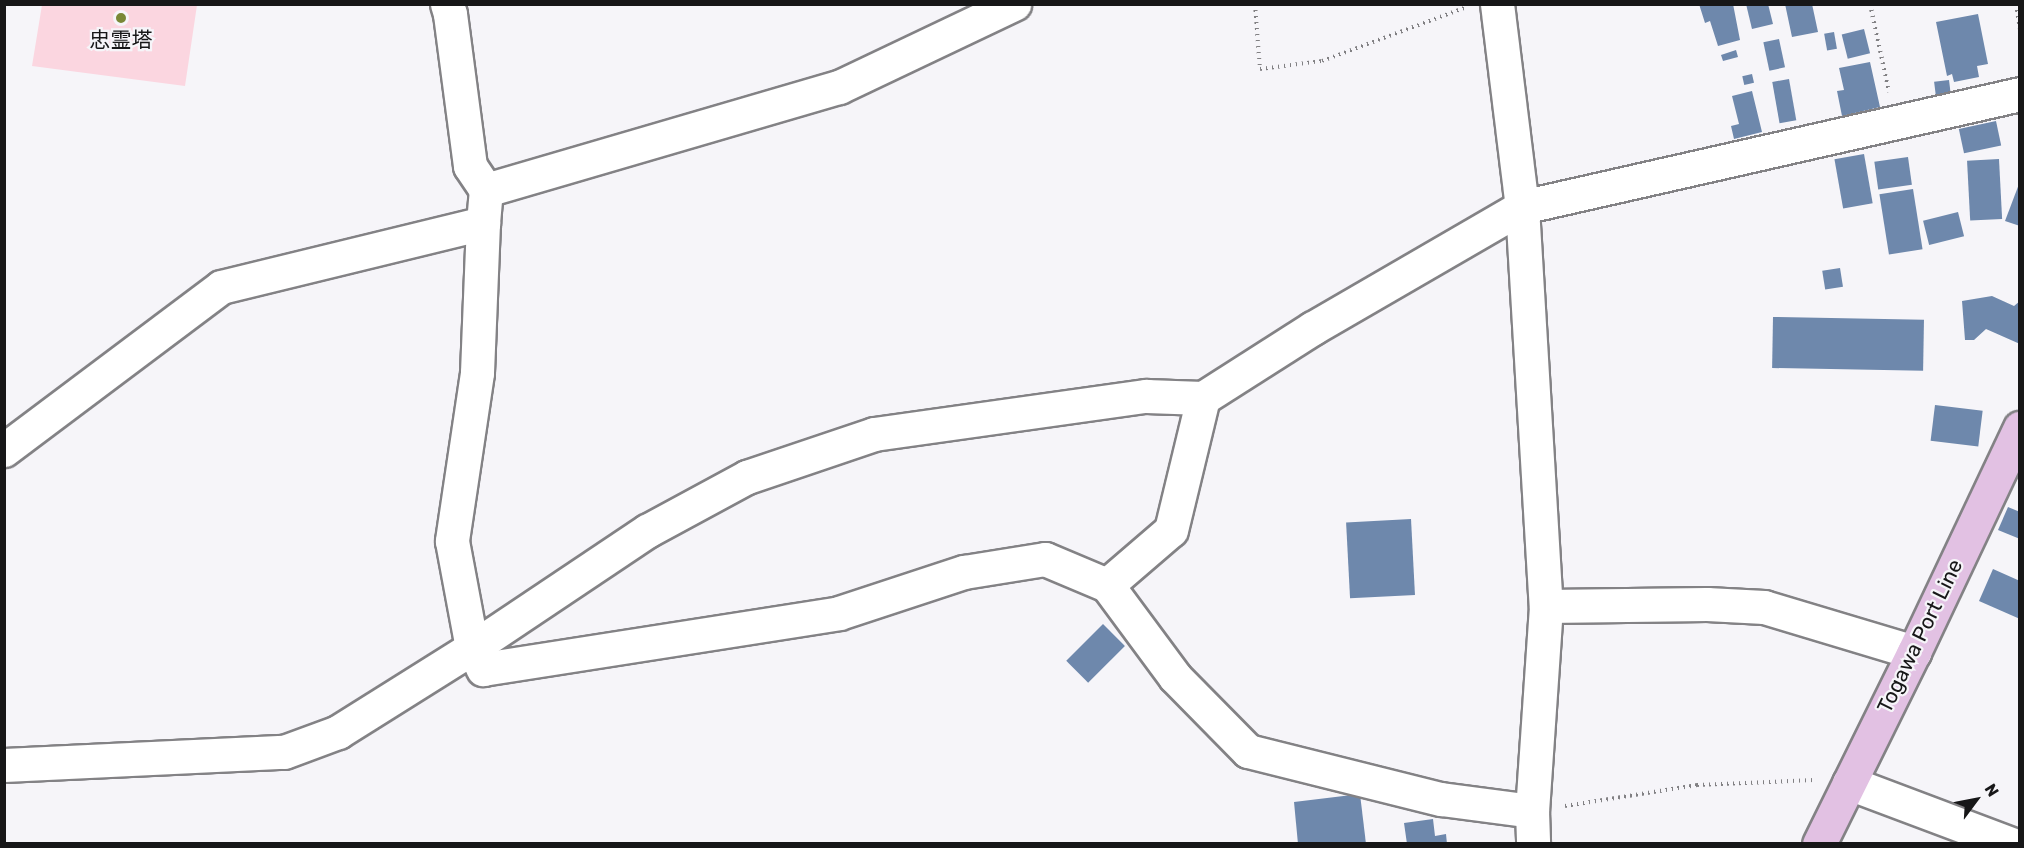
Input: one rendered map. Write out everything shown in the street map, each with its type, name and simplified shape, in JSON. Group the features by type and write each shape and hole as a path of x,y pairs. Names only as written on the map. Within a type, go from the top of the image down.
{"main road":[{"name":"Togawa Port Line","path":"1819,843 1914,652 2018,434"}],"street":[{"path":"447,4 471,166 486,190 477,373 452,541 472,648 483,669 839,613 964,572 1045,559 1107,585 1175,677 1248,751 1441,799 1532,811"},
{"path":"486,190 839,87 1014,4"},
{"path":"1497,4 1522,207 1546,606 1532,811 1533,843"},
{"path":"4,765 284,752 338,732 472,648 646,531 747,477 874,434 1146,396 1203,398 1313,328 1522,207 2019,94"},
{"path":"4,450 221,287 483,223"},
{"path":"1107,585 1172,531 1203,398"},
{"path":"1546,606 1707,604 1764,607 1914,652"},
{"path":"1849,783 2011,843"}],"path":[{"path":"1255,4 1260,69 1322,61 1471,4"},
{"path":"1870,4 1896,122"},
{"path":"2016,4 2019,30"},
{"path":"1532,811 1697,785 1825,779 1849,783"}],"shaded area":[{"path":"42,5 197,5 185,86 32,66"}],"building":[{"path":"1699,4 1733,4 1740,40 1718,46 1710,21 1705,23"},
{"path":"1746,4 1768,4 1773,24 1752,29"},
{"path":"1785,4 1812,4 1818,32 1792,37"},
{"path":"1978,14 1988,64 1977,66 1979,77 1954,82 1952,74 1947,76 1936,22"},
{"path":"1864,29 1870,53 1848,59 1842,35"},
{"path":"1834,32 1837,49 1827,50 1824,34"},
{"path":"1779,39 1785,67 1769,71 1763,42"},
{"path":"1736,50 1738,57 1723,61 1721,55"},
{"path":"1870,62 1880,107 1842,116 1837,91 1844,90 1839,68"},
{"path":"1752,74 1754,83 1744,85 1742,76"},
{"path":"1789,79 1796,120 1780,123 1772,82"},
{"path":"1949,80 1951,96 1936,98 1934,82"},
{"path":"1752,91 1762,132 1734,139 1731,126 1739,124 1732,96"},
{"path":"1996,121 2001,145 1964,153 1959,129"},
{"path":"1864,154 1873,203 1843,208 1834,159"},
{"path":"1908,157 1912,185 1878,189 1874,162"},
{"path":"1999,159 2002,219 1970,221 1967,161"},
{"path":"2020,184 2020,226 2005,221"},
{"path":"1913,189 1923,249 1889,255 1879,194"},
{"path":"1958,212 1964,236 1929,245 1923,221"},
{"path":"1840,268 1843,287 1825,290 1822,271"},
{"path":"1992,296 2014,306 2020,301 2020,344 1986,329 1974,340 1965,340 1962,301"},
{"path":"1773,317 1924,320 1923,371 1772,368"},
{"path":"1935,405 1983,411 1978,447 1931,441"},
{"path":"2008,507 2020,512 2020,539 1998,530"},
{"path":"1411,519 1415,595 1350,598 1346,522"},
{"path":"1993,569 2020,581 2020,619 1979,601"},
{"path":"1103,624 1125,646 1088,683 1066,661"},
{"path":"1360,794 1366,844 1298,844 1294,802"},
{"path":"1433,819 1435,836 1446,834 1447,844 1407,844 1404,823"}],"place":[{"name":"忠霊塔","path":"121,18"}]}
